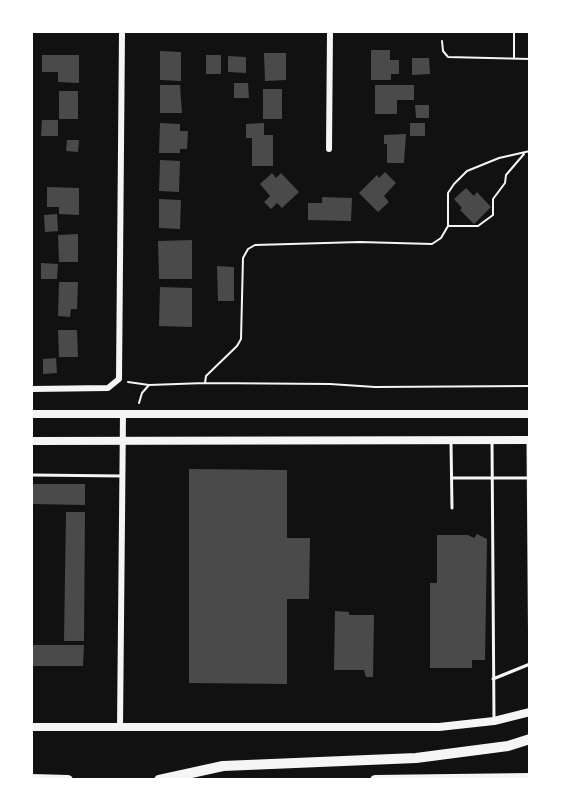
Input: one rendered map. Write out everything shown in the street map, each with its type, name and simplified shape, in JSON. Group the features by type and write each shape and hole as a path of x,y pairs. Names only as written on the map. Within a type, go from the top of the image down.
{"highway":[{"path":"159,780 223,766 416,758 508,746 530,739"},
{"path":"375,780 530,778"},
{"path":"32,779 68,780"}],"street":[{"path":"32,389 108,388 119,379 122,32"},
{"path":"329,149 330,32"},
{"path":"32,414 530,414"},
{"path":"120,727 123,414"},
{"path":"32,441 529,440"},
{"path":"32,728 439,727 494,722 530,712"}],"lane":[{"path":"451,440 452,508"},
{"path":"492,440 494,722"},
{"path":"529,440 530,697"},
{"path":"32,476 122,476"},
{"path":"452,478 529,478"},
{"path":"493,678 529,664"}],"path":[{"path":"514,32 514,59"},
{"path":"442,41 443,51 448,57 530,59"},
{"path":"205,383 206,376 242,339 243,258 248,249 255,244 360,242 432,244 441,238 448,226 448,193 467,171 499,158 530,151"},
{"path":"448,226 478,226 493,215 493,199 505,183 506,175 525,153"},
{"path":"119,379 149,385 205,383 330,384 375,387 530,386"},
{"path":"140,402 142,393 149,385"}],"building":[{"path":"371,50 390,50 390,60 399,60 399,74 391,74 391,80 371,80"},
{"path":"160,51 181,52 181,81 160,80"},
{"path":"264,53 286,53 286,80 265,81"},
{"path":"42,55 79,55 79,83 58,82 58,72 42,72"},
{"path":"206,55 221,55 221,74 206,74"},
{"path":"228,56 246,57 246,73 228,72"},
{"path":"412,58 429,58 430,74 412,75"},
{"path":"234,83 248,83 249,98 234,98"},
{"path":"160,85 180,85 182,113 160,113"},
{"path":"375,85 414,85 414,100 397,100 397,114 375,114"},
{"path":"263,89 282,89 282,119 263,119"},
{"path":"59,91 78,91 78,119 59,119"},
{"path":"415,105 429,105 429,118 416,118"},
{"path":"42,120 58,120 58,136 41,136"},
{"path":"160,123 180,124 180,131 188,131 187,149 180,149 180,153 159,153"},
{"path":"264,123 264,135 273,135 273,166 252,166 252,138 246,138 246,124"},
{"path":"410,123 425,123 425,136 410,136"},
{"path":"406,134 404,163 387,163 387,144 384,144 384,135"},
{"path":"67,140 79,140 78,152 66,151"},
{"path":"160,160 180,161 179,192 159,191"},
{"path":"385,172 396,183 384,196 389,202 378,212 359,193 377,175 379,178"},
{"path":"272,173 276,178 281,173 299,192 282,208 277,203 271,209 264,202 270,196 260,184"},
{"path":"47,187 79,188 79,215 59,214 59,207 47,207"},
{"path":"466,188 474,196 477,192 491,207 474,224 460,210 462,208 454,199"},
{"path":"322,197 352,198 351,221 308,220 308,203 322,203"},
{"path":"159,199 181,200 180,229 159,228"},
{"path":"57,214 58,231 45,232 44,215"},
{"path":"78,234 78,262 59,262 58,235"},
{"path":"192,240 192,279 159,279 158,241"},
{"path":"41,263 58,264 57,279 41,279"},
{"path":"217,266 234,267 234,301 218,301"},
{"path":"59,282 78,282 77,309 71,309 70,317 58,316"},
{"path":"160,287 192,288 192,327 159,326"},
{"path":"58,330 77,330 78,357 59,357"},
{"path":"56,358 57,373 43,374 43,359"},
{"path":"189,469 287,470 287,538 310,538 309,599 287,599 287,684 189,683"},
{"path":"32,484 85,484 85,505 32,504"},
{"path":"66,512 85,512 84,641 64,641"},
{"path":"477,534 487,539 485,660 472,660 472,668 430,668 430,583 437,583 437,535 468,535 474,538"},
{"path":"335,611 349,612 349,615 374,615 373,677 366,677 364,670 334,670"},
{"path":"32,645 84,645 83,666 32,666"}]}
